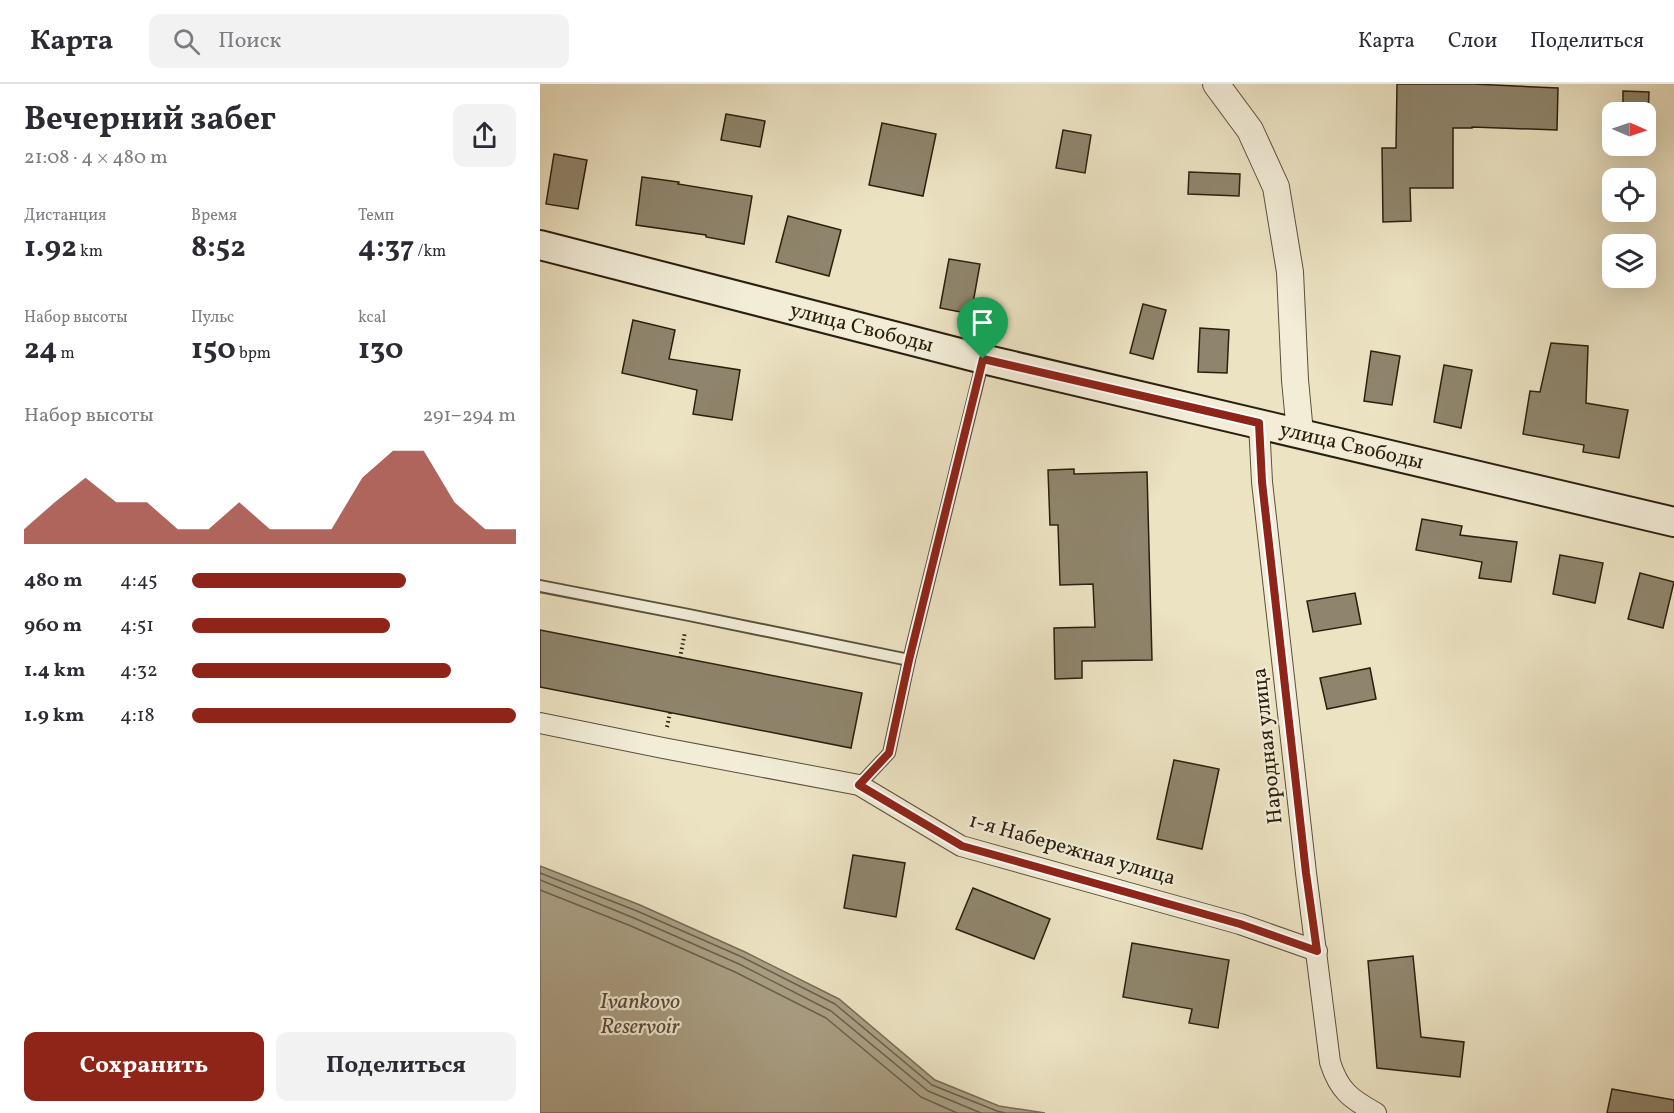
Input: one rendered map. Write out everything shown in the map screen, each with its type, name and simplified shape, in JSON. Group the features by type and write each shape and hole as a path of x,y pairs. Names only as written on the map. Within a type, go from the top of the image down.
{"main road":[{"name":"улица Свободы","path":"540,245 983,359 1674,522"}],"street":[{"path":"1216,84 1251,130 1276,187 1290,272 1300,433"},
{"name":"Народная улица","path":"1259,423 1263,494 1330,1062 1336,1080 1346,1092 1359,1104 1376,1113"},
{"name":"1-я Набережная улица","path":"540,723 859,785 962,846 1240,924 1317,951"}],"lane":[{"path":"859,785 889,753 909,660 983,359"},
{"path":"540,586 909,660"}],"path":[{"path":"680,658 689,615"}],"water":[{"name":"Ivankovo Reservoir","path":"540,866 640,905 745,952 839,999 935,1080 999,1106 1045,1113 540,1113"}],"building":[{"path":"1397,84 1473,84 1558,88 1557,130 1453,128 1453,188 1410,188 1411,221 1383,222 1382,148 1396,148"},
{"path":"1623,91 1649,92 1649,102 1623,102"},
{"path":"726,114 765,121 760,147 721,140"},
{"path":"882,123 936,134 923,196 869,185"},
{"path":"1063,130 1091,135 1085,173 1056,168"},
{"path":"554,154 587,160 578,209 546,204"},
{"path":"1189,172 1240,174 1239,196 1188,194"},
{"path":"642,177 752,196 744,244 706,237 706,235 636,225"},
{"path":"788,216 841,230 829,276 776,262"},
{"path":"949,259 980,264 971,314 940,308"},
{"path":"1143,304 1166,310 1153,359 1130,353"},
{"path":"633,320 675,330 669,359 740,370 732,420 693,414 697,390 622,373"},
{"path":"1200,328 1229,330 1227,373 1198,372"},
{"path":"1551,343 1588,346 1586,403 1628,410 1619,458 1583,452 1584,445 1523,434 1530,391 1540,392"},
{"path":"1371,351 1400,356 1392,405 1364,401"},
{"path":"1444,365 1472,370 1461,428 1434,422"},
{"path":"1074,469 1074,474 1147,472 1152,660 1082,661 1082,678 1055,679 1054,628 1095,627 1093,584 1060,585 1058,525 1050,525 1048,470"},
{"path":"1422,519 1462,526 1460,535 1517,542 1511,582 1479,578 1482,562 1416,550"},
{"path":"1560,555 1603,563 1595,603 1553,594"},
{"path":"1640,573 1674,582 1663,628 1628,619"},
{"path":"1355,593 1361,624 1313,632 1307,601"},
{"path":"540,630 862,693 851,748 540,687"},
{"path":"1370,668 1376,699 1327,709 1320,678"},
{"path":"1174,760 1219,769 1202,849 1157,839"},
{"path":"853,855 905,863 896,917 844,908"},
{"path":"973,888 1050,919 1034,959 956,929"},
{"path":"1132,943 1229,960 1218,1028 1189,1023 1192,1009 1123,997"},
{"path":"1413,956 1421,1037 1464,1042 1460,1077 1377,1068 1368,961"},
{"path":"1612,1089 1674,1100 1674,1113 1607,1113"}],"route":[{"path":"983,359 1259,423 1262,482 1306,873 1317,951 1240,924 962,846 859,785 889,753 909,660 983,359"}]}
